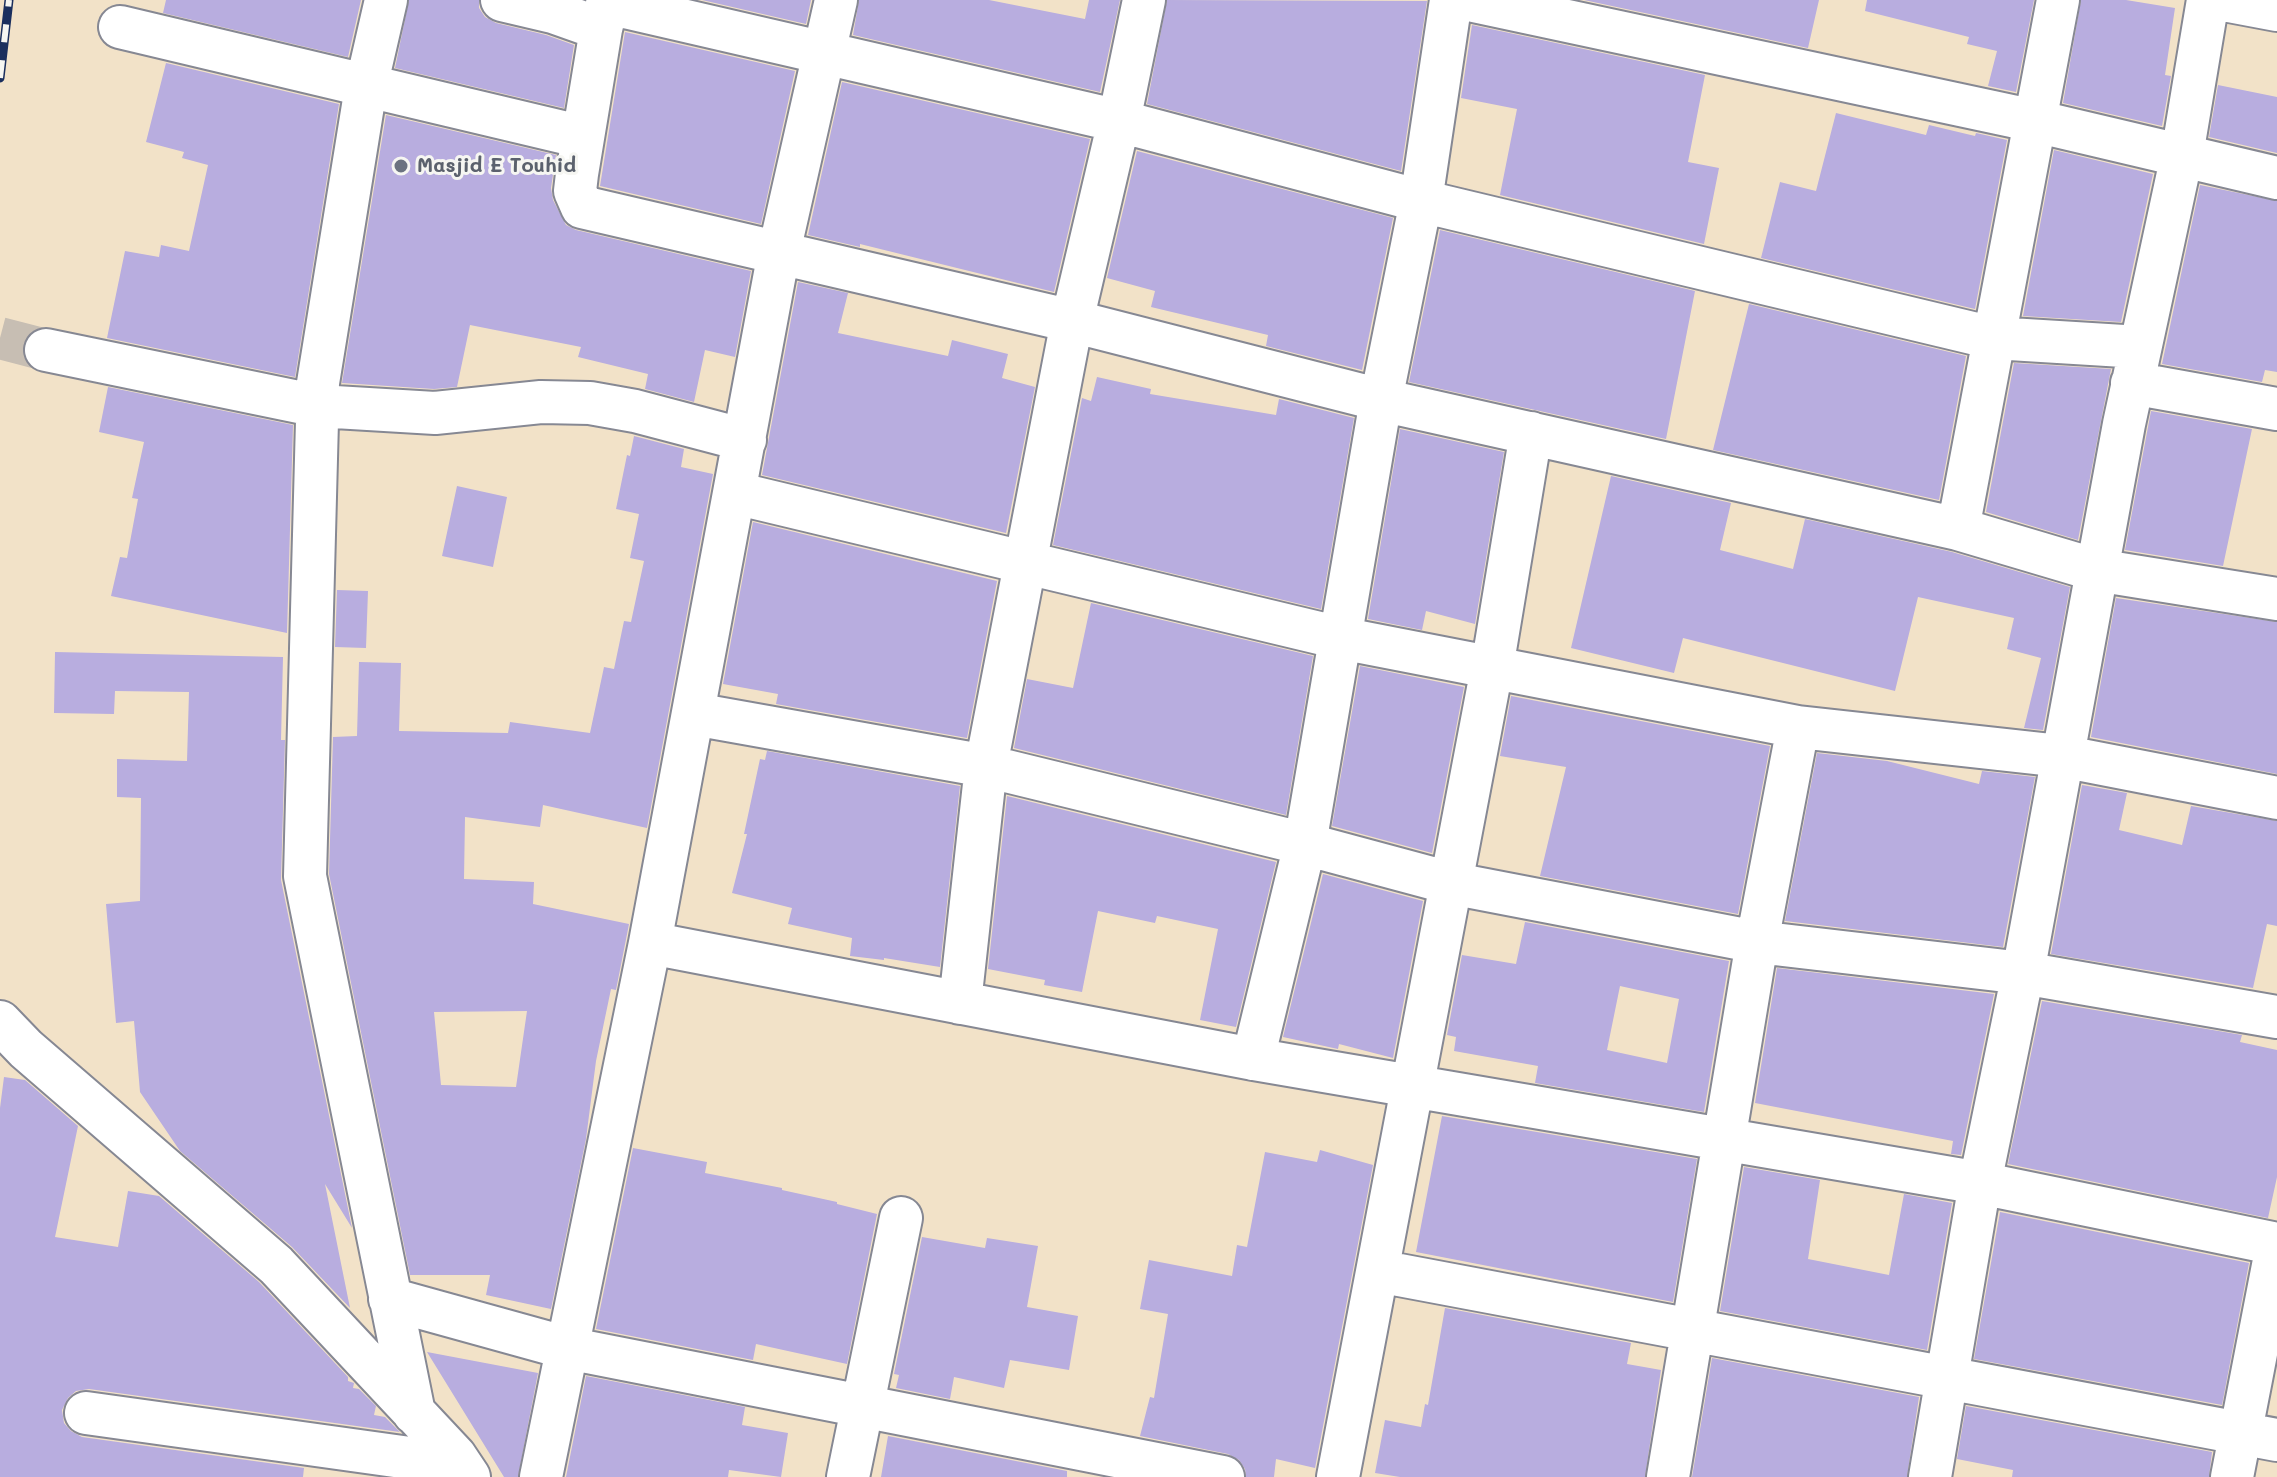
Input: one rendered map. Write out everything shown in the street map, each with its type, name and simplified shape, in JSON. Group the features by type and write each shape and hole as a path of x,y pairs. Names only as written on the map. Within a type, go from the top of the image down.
{"street":[{"path":"386,0 366,87 318,383 305,876 414,1413"},
{"path":"502,0 553,12 606,11 826,52 1119,121 1421,201 1993,338 2136,365 2277,409"},
{"path":"541,1477 650,943 779,252 836,0"},
{"path":"960,1003 986,766 1072,321 1144,0"},
{"path":"1253,1059 1305,844 1381,400 1421,201 1451,0"},
{"path":"1469,0 2035,121 2277,178"},
{"path":"1958,529 2058,0"},
{"path":"1930,1477 1980,1183 2023,973 2136,365 2182,155 2208,0"},
{"path":"2224,0 2277,10"},
{"path":"606,11 575,191 582,207 1072,321 1381,400 1958,529 2096,570 2277,599"},
{"path":"120,27 583,137"},
{"path":"46,350 318,406 435,413 541,402 590,403 635,411 745,440"},
{"path":"1338,1477 1492,668 1531,433"},
{"path":"735,493 1340,638 1798,727 2061,756 2277,798"},
{"path":"694,714 986,766 1450,883 1757,942 2023,973 2277,1017"},
{"path":"1668,1477 1757,942 1798,727"},
{"path":"650,943 1253,1059 1980,1183 2277,1245 2259,1438 2232,1477"},
{"path":"0,1022 26,1049 276,1265 465,1471"},
{"path":"848,1477 901,1218"},
{"path":"1378,1271 2259,1438"},
{"path":"390,1299 567,1348 1223,1477"},
{"path":"86,1413 465,1471"}],"building":[{"path":"166,0 361,0 348,57 163,13"},
{"path":"409,0 479,0 479,8 485,17 496,23 574,45 564,108 395,68"},
{"path":"702,0 811,0 806,24"},
{"path":"859,0 989,0 1085,19 1089,0 1120,0 1100,92 853,35"},
{"path":"1167,0 1427,1 1401,171 1147,104"},
{"path":"1584,0 1819,0 1808,48"},
{"path":"1867,0 2034,0 2016,92 1988,86 1997,51 1967,44 1969,37 1865,11"},
{"path":"2081,0 2126,0 2175,8 2165,75 2171,76 2162,126 2063,103"},
{"path":"1472,25 1705,75 1688,162 1719,168 1704,244 1500,195 1517,109 1461,98"},
{"path":"625,32 795,71 761,224 600,186"},
{"path":"166,63 339,104 295,377 107,338 125,251 159,257 161,245 189,251 208,165 182,158 184,152 146,142"},
{"path":"842,82 1090,139 1054,292 860,244 860,247 808,235"},
{"path":"2218,85 2277,97 2277,153 2209,137"},
{"path":"1836,113 1926,135 1929,125 2007,140 1975,309 1761,258 1780,182 1816,191"},
{"path":"386,115 556,155 551,188 553,200 566,225 576,230 751,271 735,357 705,350 694,402 645,389 648,374 578,357 581,347 470,325 457,387 434,389 342,383"},
{"path":"2054,150 2153,174 2121,322 2023,316"},
{"path":"1137,151 1393,218 1362,370 1266,346 1268,335 1151,307 1155,291 1107,278"},
{"path":"2200,185 2277,201 2277,372 2265,370 2262,382 2162,364"},
{"path":"1440,230 1695,291 1666,439 1409,382"},
{"path":"798,282 848,293 838,333 948,356 952,340 1008,354 1002,378 1035,387 1006,533 762,475"},
{"path":"1749,304 1966,356 1939,500 1713,450"},
{"path":"2014,363 2111,369 2078,540 1986,512"},
{"path":"1097,377 1151,389 1150,394 1276,415 1279,399 1354,418 1321,609 1053,545 1082,398 1091,401"},
{"path":"108,387 293,425 287,633 111,596 120,557 127,558 138,499 132,498 144,442 99,432"},
{"path":"2151,411 2252,429 2223,566 2125,550"},
{"path":"1400,429 1504,452 1475,624 1426,611 1422,630 1368,619"},
{"path":"634,436 684,449 681,467 713,474 647,828 543,805 540,827 465,817 464,879 534,882 533,904 629,924 616,990 611,989 596,1061 586,1139 551,1309 486,1295 490,1275 410,1275 329,874 333,737 357,736 359,662 401,663 399,731 508,733 510,722 590,733 604,667 614,669 624,621 631,622 644,561 630,558 639,514 616,509 627,455 630,456","holes":["527,1011 516,1087 441,1085 434,1012"]},
{"path":"1611,476 1731,503 1720,550 1793,569 1805,519 1952,552 2070,587 2043,730 2024,728 2041,658 2007,649 2014,618 1918,597 1895,691 1683,638 1674,673 1571,648"},
{"path":"457,486 507,497 493,567 442,556"},
{"path":"753,522 997,581 967,738 776,704 778,694 723,684"},
{"path":"337,590 368,591 366,648 335,647"},
{"path":"2116,598 2277,622 2277,774 2091,737"},
{"path":"1091,603 1313,656 1286,815 1014,748 1027,679 1073,688"},
{"path":"55,652 283,657 281,740 285,740 281,880 352,1228 325,1184 350,1308 292,1247 180,1151 140,1092 134,1021 116,1023 106,904 140,901 141,798 117,797 117,759 187,761 189,692 115,691 114,714 54,713"},
{"path":"1360,666 1464,687 1432,853 1332,826"},
{"path":"1511,696 1770,746 1738,914 1540,876 1566,767 1500,756"},
{"path":"767,751 960,786 940,967 850,956 852,938 788,924 792,908 732,893 747,834 744,834 760,759 765,760"},
{"path":"1817,753 1887,761 1979,784 1982,771 2035,777 2003,947 1785,921"},
{"path":"2082,785 2127,793 2119,830 2182,845 2191,806 2277,821 2277,926 2267,924 2253,988 2051,954"},
{"path":"1007,796 1276,862 1236,1027 1200,1020 1218,929 1157,916 1155,923 1098,911 1082,992 1044,985 1045,980 988,969"},
{"path":"1323,874 1423,901 1393,1058 1339,1044 1338,1049 1283,1037"},
{"path":"1525,922 1729,961 1704,1112 1535,1083 1538,1066 1454,1051 1456,1037 1447,1035 1462,955 1516,964","holes":["1620,986 1679,999 1667,1063 1607,1050"]},
{"path":"1777,968 1994,994 1961,1155 1951,1154 1953,1141 1755,1103"},
{"path":"2042,1001 2242,1035 2240,1042 2277,1050 2277,1177 2268,1218 2008,1164"},
{"path":"4,1077 25,1080 78,1126 55,1237 118,1247 128,1191 159,1196 259,1282 348,1377 348,1381 354,1383 353,1388 359,1389 376,1406 374,1415 385,1417 400,1432 89,1389 76,1391 62,1410 64,1423 82,1437 304,1468 303,1477 0,1477 0,1108"},
{"path":"1442,1116 1697,1159 1673,1302 1416,1252"},
{"path":"633,1148 707,1162 705,1173 782,1188 877,1214 847,1364 756,1344 753,1360 596,1329"},
{"path":"1320,1150 1373,1165 1315,1468 1276,1459 1274,1477 1246,1477 1239,1460 1228,1454 1140,1436 1150,1397 1154,1398 1168,1314 1140,1309 1149,1260 1232,1276 1237,1245 1247,1247 1265,1152 1317,1162"},
{"path":"1744,1167 1820,1180 1808,1259 1889,1275 1904,1194 1952,1203 1927,1350 1720,1311"},
{"path":"2000,1212 2249,1263 2222,1405 1974,1359"},
{"path":"922,1237 985,1248 987,1238 1038,1246 1027,1307 1078,1316 1069,1370 1010,1360 1004,1388 954,1377 950,1399 896,1388 899,1375 894,1374"},
{"path":"1445,1308 1631,1343 1627,1364 1661,1370 1645,1477 1400,1477 1375,1473 1385,1420 1421,1427 1425,1404 1428,1405"},
{"path":"427,1352 538,1373 518,1477 504,1477"},
{"path":"1712,1358 1919,1397 1907,1477 1692,1477"},
{"path":"586,1376 745,1407 742,1425 788,1433 781,1477 729,1470 728,1477 566,1477"},
{"path":"1966,1406 2212,1452 2209,1477 2012,1477 2013,1470 1957,1459"},
{"path":"888,1436 1067,1471 1067,1477 881,1477"}],"tunnel":[{"path":"0,338 46,350"}],"railway":[{"path":"0,78 9,0"}],"place":[{"name":"Masjid E Touhid","path":"401,166"}]}
